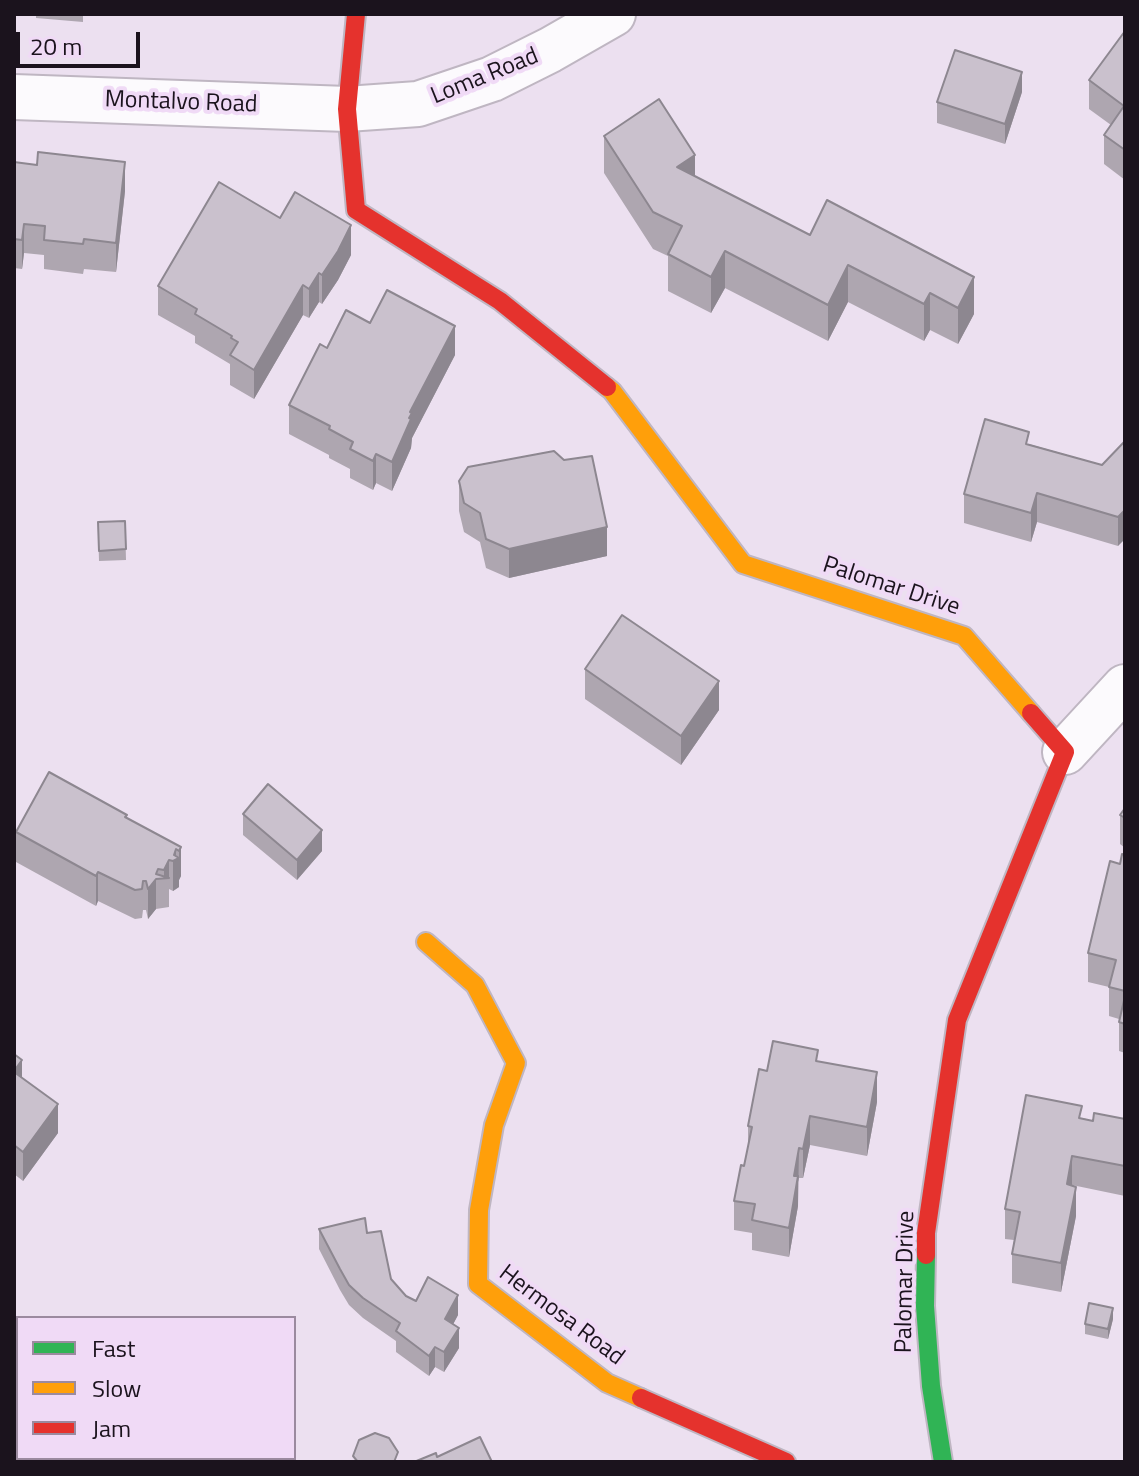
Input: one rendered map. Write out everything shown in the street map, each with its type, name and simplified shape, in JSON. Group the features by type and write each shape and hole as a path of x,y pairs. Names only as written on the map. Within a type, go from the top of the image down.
{"street":[{"name":"Palomar Drive","path":"356,14 347,109 356,210 500,301 612,391 743,564 964,636 1065,752 957,1020 926,1233 925,1306 931,1386 943,1462"},
{"name":"Loma Road","path":"347,109 418,104 492,79 613,14"},
{"name":"Montalvo Road","path":"14,97 347,109"},
{"path":"1065,752 1125,687"},
{"name":"Hermosa Road","path":"426,942 475,985 516,1063 494,1125 479,1210 478,1284 607,1383 786,1462"}],"building":[{"path":"1125,31 1125,150 1104,135 1124,106 1089,80"},
{"path":"955,50 1022,72 1005,124 937,102"},
{"path":"659,99 695,155 677,167 810,235 827,200 974,277 958,308 930,293 924,304 848,265 828,305 725,251 711,277 668,254 682,226 653,212 604,136"},
{"path":"38,152 125,162 116,243 84,239 83,244 44,240 45,226 24,224 22,240 14,239 14,162 37,165"},
{"path":"219,182 280,218 295,192 351,225 322,275 319,273 309,289 303,285 254,370 230,355 238,342 232,336 195,314 197,309 158,286"},
{"path":"387,290 455,326 410,412 411,419 392,462 376,454 373,461 350,449 353,442 289,405 320,344 327,348 346,310 370,323"},
{"path":"985,419 1029,432 1026,444 1102,465 1125,441 1125,510 1118,517 1037,493 1031,513 964,494"},
{"path":"554,451 564,460 592,456 607,527 509,549 486,539 480,513 464,503 459,481 468,467"},
{"path":"125,521 126,549 99,551 98,522"},
{"path":"622,615 719,681 681,736 585,669"},
{"path":"49,772 181,847 179,851 176,849 174,855 179,858 169,860 164,870 158,869 156,874 169,878 156,879 148,889 146,881 143,881 142,889 135,890 98,872 96,876 16,832"},
{"path":"268,784 322,830 297,860 243,814"},
{"path":"1122,854 1125,855 1125,991 1109,987 1116,960 1088,953 1110,861 1120,864"},
{"path":"1125,996 1125,1024 1119,1022"},
{"path":"773,1041 818,1050 816,1061 877,1072 867,1127 810,1116 803,1149 799,1148 794,1176 798,1176 789,1228 752,1220 755,1204 734,1201 752,1127 748,1126 759,1069 767,1071"},
{"path":"14,1054 22,1060 14,1071"},
{"path":"14,1072 58,1104 23,1152 14,1145"},
{"path":"1026,1095 1082,1106 1079,1118 1093,1121 1094,1113 1125,1119 1125,1166 1072,1156 1067,1184 1076,1187 1061,1263 1012,1254 1020,1212 1005,1209"},
{"path":"365,1218 367,1233 381,1231 391,1279 406,1296 416,1301 428,1277 458,1295 445,1319 459,1328 444,1352 435,1347 429,1356 396,1331 400,1323 349,1285 319,1229"},
{"path":"1089,1303 1113,1308 1108,1329 1085,1324"},
{"path":"375,1433 389,1438 398,1452 394,1462 358,1462 353,1456 359,1440"},
{"path":"480,1437 492,1462 414,1462 436,1453 437,1457"}],"traffic: fast":[{"path":"926,1255 925,1306 931,1386 943,1462"}],"traffic: slow":[{"path":"607,387 743,564 964,636 1031,713"},
{"path":"426,942 475,985 516,1063 494,1125 479,1210 478,1284 607,1383 641,1398"}],"traffic: jam":[{"path":"356,14 347,109 356,210 500,301 607,387"},
{"path":"926,1255 926,1233 957,1020 1065,752 1031,713"},
{"path":"641,1398 786,1462"}]}
